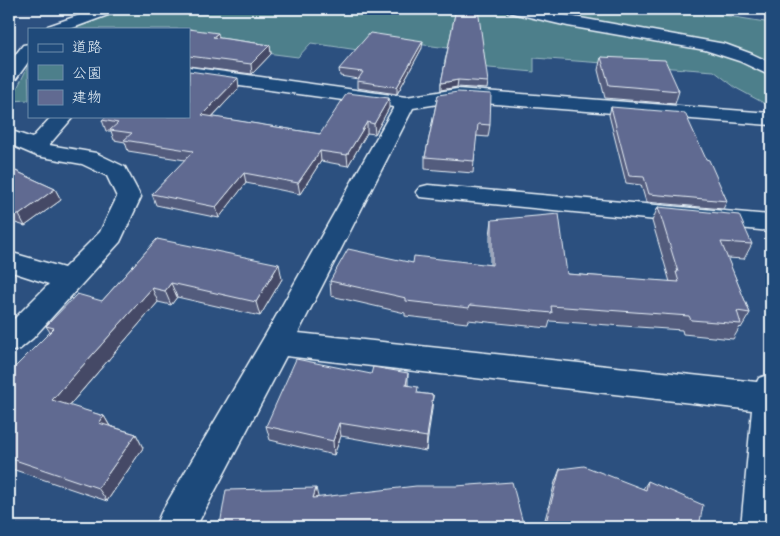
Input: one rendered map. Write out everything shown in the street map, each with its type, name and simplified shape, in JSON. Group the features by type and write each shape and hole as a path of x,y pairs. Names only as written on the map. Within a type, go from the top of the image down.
{"street":[{"path":"57,28 111,9"},
{"path":"513,9 578,23 720,46 754,60 771,71"},
{"path":"9,75 28,51"},
{"path":"190,73 406,103 457,94 771,119"},
{"path":"175,527 277,343 406,103"},
{"path":"35,147 62,118"},
{"path":"9,136 45,151 88,158 118,172 129,197 111,236 22,330 9,340"},
{"path":"428,192 771,223"},
{"path":"9,261 69,280"},
{"path":"277,343 771,395 761,527"}],"green space":[{"path":"135,9 686,9 771,23 771,107 736,88 714,71 534,58 534,72 444,64 448,48 369,38 358,50 311,43 298,57 219,47 190,37 190,28 74,28 117,11"},
{"path":"28,66 28,100 11,101"}],"building":[{"path":"456,9 478,9 488,82 458,80 441,83"},
{"path":"190,29 218,33 213,37 270,45 251,64 190,56"},
{"path":"370,33 423,41 397,87 357,81 363,72 339,69"},
{"path":"601,57 665,60 679,91 609,85"},
{"path":"190,71 238,78 202,115 320,134 347,93 389,98 374,124 367,122 347,155 320,151 298,183 244,173 216,207 152,194 193,151 124,140 132,133 110,130 118,123 102,120 104,118 190,118"},
{"path":"458,92 491,94 490,125 478,124 474,161 425,157 438,95"},
{"path":"611,107 685,113 727,201 649,194 644,177 629,176"},
{"path":"9,168 55,189 19,215 9,211"},
{"path":"658,207 739,215 752,244 721,242 750,313 737,311 741,324 691,320 689,316 551,306 552,313 470,305 469,308 406,301 406,298 330,281 348,249 413,263 414,256 492,265 492,220 559,214 567,274 679,282 676,272 678,272"},
{"path":"157,239 279,264 256,302 171,283 165,291 152,288 52,400 104,416 99,423 136,434 98,488 9,458 9,373 54,328 46,326 77,294 102,301"},
{"path":"296,359 371,374 373,367 408,373 406,385 418,387 417,393 433,395 427,437 339,423 333,441 266,426"},
{"path":"584,466 646,490 648,481 703,505 699,527 545,526 560,469"},
{"path":"512,482 524,527 212,527 212,525 220,525 226,490 316,488 313,498 416,486 456,486"}]}
